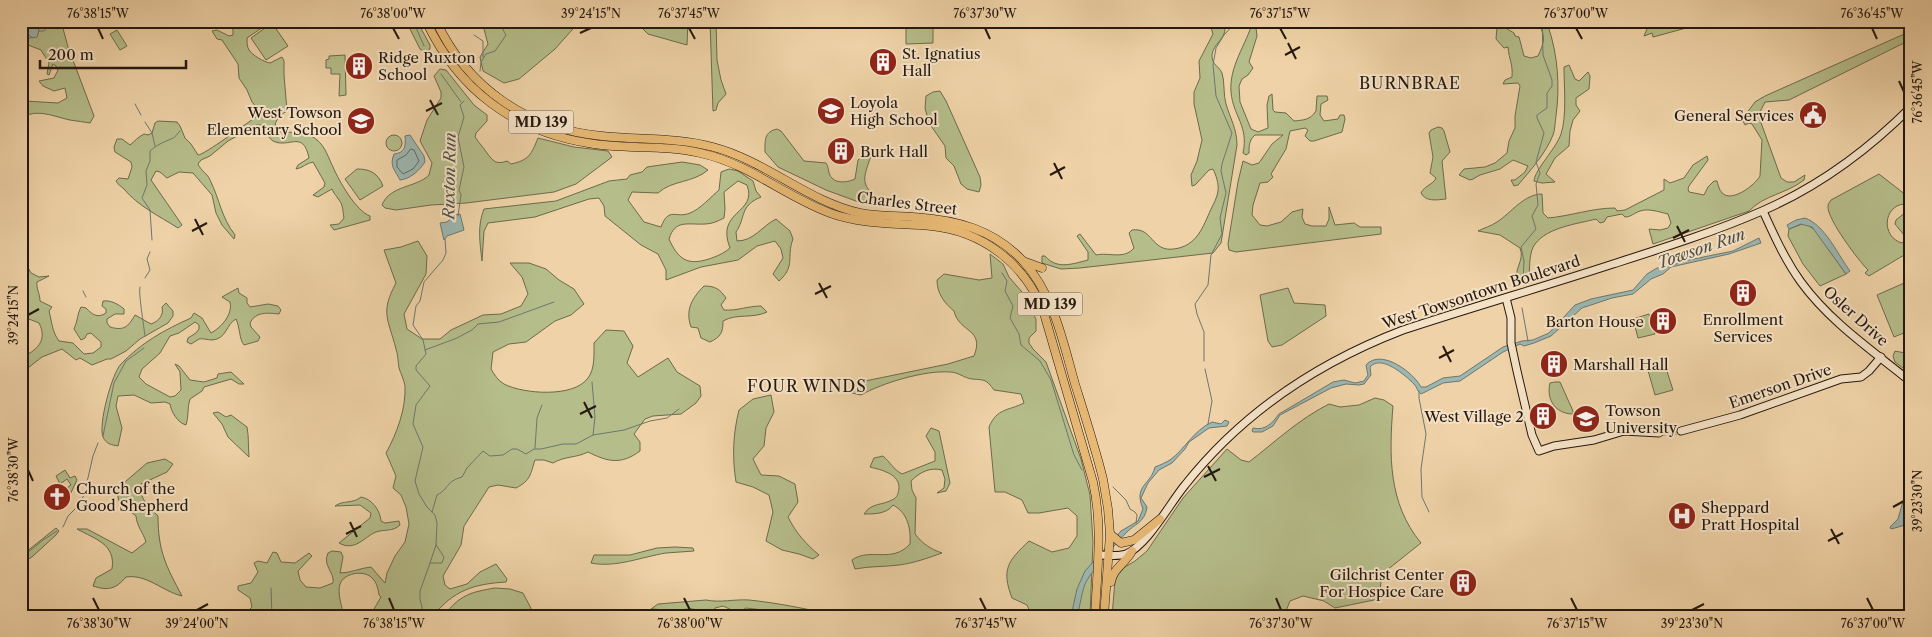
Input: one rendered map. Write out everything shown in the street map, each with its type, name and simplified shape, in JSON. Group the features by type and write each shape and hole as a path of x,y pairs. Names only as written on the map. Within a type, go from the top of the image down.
{"main road":[{"name":"Charles Street","path":"426,21 440,49 472,88 497,109 525,125 588,144 688,150 711,156 736,164 813,206 838,216 856,220 939,228 966,234 994,248 1012,262 1034,292 1045,317 1094,487 1099,526 1099,555 1094,616"},
{"name":"Charles Street","path":"436,21 448,43 477,80 504,102 530,118 563,129 586,134 674,140 714,147 739,156 811,194 848,210 887,216 944,220 975,227 1003,244 1023,261 1043,288 1053,312 1094,448 1107,499 1110,534 1104,616"},
{"name":"West Towsontown Boulevard","path":"1132,551 1143,541 1184,486 1216,449 1262,408 1302,380 1341,357 1388,336 1637,257 1763,211 1803,190 1848,161 1880,136 1911,107"},
{"name":"Osler Drive","path":"1763,211 1790,265 1810,293 1833,318 1911,382"},
{"path":"914,226 927,222 967,230 975,227 978,233 996,244 1012,262"},
{"path":"1506,298 1511,318 1511,343 1530,425 1539,451 1554,446 1594,440 1624,431 1659,433"},
{"name":"Emerson Drive","path":"1681,431 1749,412 1843,378 1861,377 1881,358"},
{"path":"1110,534 1121,543 1128,542 1160,519"},
{"path":"1099,555 1118,556 1132,551"},
{"path":"1106,593 1113,573 1127,560 1132,551"}],"green space":[{"path":"21,21 27,21 25,26 39,31 36,21 61,21 68,47 94,116 90,123 39,113 27,115 21,119 21,99 24,101 58,103 67,98 65,88 54,91 43,86 39,81 54,78 58,70 53,64 49,75 47,74 49,63 41,50 28,45 21,55"},
{"path":"227,21 272,21 247,38 247,41 251,52 262,60 270,63 282,57 284,61 287,111 279,116 275,124 284,131 312,136 320,143 325,149 348,195 359,208 370,216 370,220 334,230 330,225 339,224 344,218 343,209 332,189 318,197 313,195 324,187 325,183 313,162 296,169 298,165 309,158 303,144 299,142 279,143 273,141 261,125 257,125 228,141 198,164 209,178 227,222 235,235 234,239 222,225 216,213 212,195 193,173 179,172 167,178 156,171 151,180 182,225 178,228 142,206 116,181 119,178 128,179 132,167 131,162 115,152 114,147 117,139 122,139 130,145 144,134 152,133 155,123 158,121 177,122 185,138 198,155 217,145 256,117 258,109 239,78 238,64 222,40 217,39 212,31 217,30 229,36 233,35 233,30"},
{"path":"406,21 417,21 430,45 430,49 425,52 420,49"},
{"path":"485,21 580,21 555,49 519,79 504,83 483,71 480,57 488,44 484,29"},
{"path":"644,21 688,21 687,45 648,34 642,28"},
{"path":"710,21 716,21 717,60 726,94 718,103 716,110 713,111"},
{"path":"906,21 933,21 933,43 906,44"},
{"path":"1209,21 1213,21 1219,26 1224,25 1225,29 1213,52 1212,59 1222,73 1225,100 1237,139 1221,243 1213,253 1080,268 1061,269 1042,263 1042,256 1055,263 1065,265 1088,260 1088,252 1077,236 1080,234 1096,255 1121,255 1130,252 1134,248 1129,233 1132,230 1144,232 1156,244 1166,249 1182,247 1194,240 1198,235 1218,194 1217,180 1213,169 1209,170 1192,186 1191,175 1197,161 1202,140 1194,104 1194,92 1200,78 1199,61 1213,34"},
{"path":"1253,21 1258,21 1256,28 1257,36 1249,62 1253,68 1242,79 1239,86 1240,102 1251,129 1258,132 1268,128 1267,105 1269,96 1272,94 1273,110 1286,113 1294,121 1306,119 1314,114 1317,96 1327,96 1328,100 1321,104 1320,115 1324,121 1338,119 1340,115 1344,115 1345,119 1342,132 1314,141 1310,141 1305,136 1308,130 1305,128 1290,131 1286,149 1271,174 1273,177 1268,182 1260,183 1252,215 1260,225 1267,226 1281,222 1292,212 1303,209 1302,217 1305,224 1326,226 1329,219 1329,207 1335,225 1354,223 1360,227 1381,227 1381,234 1236,252 1229,250 1228,244 1243,161 1252,165 1259,163 1272,144 1283,135 1255,135 1250,141 1249,153 1246,155 1243,153 1244,135 1232,100 1231,82 1235,64"},
{"path":"1647,21 1715,21 1711,26 1701,24 1653,37 1652,33 1644,36 1647,29"},
{"path":"1542,22 1548,26 1554,48 1558,82 1554,131 1550,142 1537,162 1518,185 1514,186 1511,180 1515,180 1525,172 1528,166 1513,160 1500,169 1470,180 1459,175 1464,169 1485,167 1495,163 1507,153 1509,141 1515,128 1520,86 1518,83 1503,84 1505,80 1512,77 1512,68 1508,47 1504,48 1496,39 1497,27 1504,27 1519,37 1524,56 1531,58 1538,56 1542,47 1543,36 1539,24"},
{"path":"272,23 288,46 266,60 251,38"},
{"path":"117,30 127,46 120,50 110,34"},
{"path":"1911,31 1910,40 1789,100 1765,102 1760,112 1760,120 1781,178 1787,182 1794,182 1805,175 1804,180 1797,185 1761,201 1749,211 1653,244 1649,229 1660,230 1668,228 1671,223 1668,214 1643,210 1627,217 1622,214 1607,217 1604,222 1600,223 1596,219 1563,227 1547,234 1535,244 1531,255 1529,275 1520,282 1516,276 1521,256 1520,248 1500,235 1478,231 1497,222 1529,197 1542,194 1543,213 1548,218 1606,208 1615,208 1617,211 1625,210 1664,190 1664,179 1670,183 1684,178 1693,165 1707,156 1708,160 1689,186 1689,192 1704,195 1708,187 1714,181 1717,181 1719,189 1726,196 1743,192 1760,176 1762,140 1752,124 1745,125 1743,121 1755,102"},
{"path":"345,55 346,95 339,96 340,74 331,74 331,68 326,68 326,60 329,59 329,56"},
{"path":"1569,65 1575,79 1579,81 1588,72 1590,76 1589,89 1576,98 1576,105 1580,111 1573,120 1569,146 1555,158 1546,174 1555,182 1542,183 1534,181 1535,176 1561,134 1565,110 1564,67"},
{"path":"440,69 446,70 474,105 487,115 487,121 476,133 475,137 495,162 507,161 511,164 522,161 529,156 538,138 574,147 608,151 612,157 576,184 554,192 396,210 385,208 382,205 391,194 429,175 432,163 420,141 427,120 441,98 441,92 434,76"},
{"path":"940,91 980,177 981,185 979,192 967,189 961,184 954,166 946,158 945,146 929,123 925,108 926,96"},
{"path":"1438,127 1444,131 1450,152 1442,161 1446,199 1432,200 1426,198 1421,193 1436,178 1430,173 1433,157 1429,133"},
{"path":"777,129 781,131 804,161 826,163 831,177 840,182 855,179 858,160 866,152 871,156 865,173 866,184 884,206 864,204 826,190 778,167 765,152 767,134"},
{"path":"391,135 397,135 402,140 400,149 391,151 386,146 386,140"},
{"path":"682,162 700,165 708,170 658,193 632,192 628,200 644,222 661,227 670,215 690,213 719,190 721,172 729,169 738,171 753,181 756,191 761,197 746,208 736,232 737,241 748,239 776,219 790,231 793,239 789,266 784,276 779,281 773,274 783,258 781,249 775,241 757,246 738,260 701,267 666,280 666,270 658,254 641,245 605,216 604,206 599,198 589,199 535,217 488,223 484,231 482,261 480,228 484,209 556,201 609,181 627,179 630,175 642,172 647,167","holes":["738,181 747,185 749,194 747,202 728,226 727,236 730,248 720,255 695,262 680,256 669,239 675,228 683,224 710,223 724,218 724,192"]},
{"path":"357,169 373,173 379,178 383,186 360,200 345,179"},
{"path":"1879,174 1911,199 1911,211 1904,204 1897,206 1892,210 1887,222 1890,235 1895,240 1902,243 1911,235 1911,245 1909,246 1911,251 1869,276 1865,273 1868,270 1838,230 1829,213 1828,206 1831,200"},
{"path":"1906,212 1911,214 1911,233 1904,235 1895,224 1896,220"},
{"path":"1805,223 1815,230 1846,274 1820,286 1803,264 1788,236 1789,229"},
{"path":"418,241 427,256 426,274 404,314 407,329 422,339 440,339 451,330 483,315 501,314 521,306 528,294 522,277 510,263 529,263 546,269 574,289 584,304 571,315 555,321 526,342 509,344 493,352 491,369 504,384 535,392 572,389 588,378 592,370 594,343 606,330 624,331 633,346 627,363 638,377 668,358 677,372 700,386 701,396 696,403 681,414 653,416 645,419 634,434 640,442 640,451 627,458 614,461 588,452 553,463 535,460 529,477 516,488 498,485 489,487 464,526 461,545 443,576 445,585 450,589 467,584 480,572 496,564 507,579 506,582 484,584 465,590 449,600 433,616 398,616 395,613 386,616 370,616 381,597 373,579 368,575 359,573 345,577 340,584 339,596 344,616 237,616 246,613 252,607 250,598 238,590 238,586 251,583 258,572 254,563 258,561 267,563 273,552 277,553 281,562 295,563 309,553 312,556 298,571 300,580 306,587 320,588 333,583 327,565 328,553 332,551 341,552 343,557 340,573 371,567 385,583 387,573 395,556 405,542 409,524 406,507 401,495 393,488 396,476 386,453 400,421 405,386 387,316 388,302 396,283 384,250"},
{"path":"990,254 1003,264 1009,277 1022,292 1036,319 1036,331 1029,338 1029,343 1046,362 1081,459 1090,495 1093,542 1090,616 1028,616 1030,612 1027,605 1012,598 1007,580 1008,566 1016,554 1029,541 1052,552 1069,548 1077,536 1077,516 1068,508 1028,513 1022,500 1005,492 995,492 989,427 999,413 1024,403 1021,394 994,390 983,380 969,378 953,372 916,375 880,386 861,395 852,393 856,385 865,381 948,364 974,356 977,347 974,335 961,323 954,311 944,301 938,289 937,280 944,274 979,280 992,278"},
{"path":"21,255 31,273 39,277 49,276 37,282 37,287 40,301 52,307 49,311 57,338 59,341 73,343 84,354 93,353 101,347 101,342 91,333 81,340 74,329 81,307 100,316 106,313 106,309 102,306 103,301 112,302 124,309 124,314 115,314 107,319 110,327 115,328 125,327 135,315 151,324 154,323 159,319 162,307 166,303 173,311 173,316 168,323 111,359 92,365 80,358 76,360 62,349 42,357 24,371 21,370 21,358 36,348 42,335 39,323 21,316 21,300 28,295 22,284"},
{"path":"1911,280 1911,330 1894,337 1877,295"},
{"path":"704,286 714,287 724,295 726,298 721,305 724,310 761,306 767,312 734,317 723,321 721,334 710,342 701,338 698,328 691,327 689,321 691,305 696,295"},
{"path":"238,288 239,293 247,298 247,303 250,307 268,304 278,306 281,310 279,314 271,313 256,316 250,323 251,327 260,337 258,341 244,345 236,319 221,337 212,340 199,339 191,344 187,342 188,338 199,329 199,325 195,322 179,333 170,336 160,353 142,369 139,377 146,384 170,397 175,396 181,390 180,372 175,364 179,366 190,380 204,382 217,378 218,374 231,372 244,384 239,384 231,379 204,387 202,391 190,399 186,425 175,417 170,404 165,402 151,403 134,395 118,396 116,406 122,428 118,446 111,445 106,441 102,431 104,411 117,369 121,364 145,343 162,332 191,318 194,313 202,318 211,333 223,324 230,311 230,302 222,297"},
{"path":"1288,288 1294,303 1325,305 1326,316 1282,345 1272,347 1268,341 1260,295"},
{"path":"1649,314 1655,334 1638,338 1633,319"},
{"path":"1895,351 1905,353 1911,359 1911,374 1895,362 1893,356"},
{"path":"1664,362 1673,390 1655,395 1647,367"},
{"path":"1560,382 1573,414 1557,409 1551,400 1550,383"},
{"path":"771,395 774,412 766,428 764,446 753,459 761,475 779,476 795,484 798,502 788,517 802,538 819,555 813,559 782,550 766,541 773,512 769,495 753,487 736,482 734,446 739,410 753,399"},
{"path":"1375,398 1384,400 1393,406 1391,460 1393,478 1402,512 1410,528 1421,543 1382,574 1379,599 1335,608 1324,601 1303,596 1290,601 1284,616 1223,614 1112,616 1115,581 1118,575 1125,567 1147,551 1183,498 1227,449 1241,460 1249,462 1297,424 1329,404 1340,407 1359,405"},
{"path":"218,412 226,417 231,415 247,427 249,457 228,437 222,424 213,413"},
{"path":"931,428 939,431 950,483 946,491 937,493 944,488 945,479 942,470 938,469 925,471 911,481 912,490 916,498 915,534 934,550 942,553 905,564 855,569 852,560 859,556 896,553 910,544 907,522 898,508 893,505 884,512 864,514 874,506 894,499 899,489 899,484 893,476 885,471 870,467 874,458 883,456 902,474 935,461 935,452 926,436"},
{"path":"165,459 173,464 167,472 141,484 141,494 145,502 158,516 161,549 182,596 148,580 134,577 126,577 119,584 107,589 93,586 96,578 112,569 111,554 103,543 77,529 87,529 132,553 146,542 136,516 118,499 118,488 147,463"},
{"path":"65,470 70,478 75,476 77,480 65,505 61,499 66,496 63,491 71,485 67,479 60,484 56,476"},
{"path":"361,497 369,500 375,506 381,521 385,523 399,521 400,525 391,530 376,532 355,545 350,546 339,543 370,518 371,513 360,505 335,506 355,501"},
{"path":"56,528 59,531 56,535 22,564 21,567 21,556"},
{"path":"657,548 693,548 694,551 666,553 619,563 591,563 594,555 630,555"},
{"path":"495,588 510,589 523,593 535,616 444,616 460,599 479,591"},
{"path":"706,600 760,601 837,616 809,616 803,612 795,611 786,612 786,616 771,616 763,610 746,608 738,613 723,606 715,608 715,616 705,616 701,612 692,609 667,611 651,609 658,604"}],"water":[{"path":"27,21 36,21 39,31 37,37 32,38 27,32"},
{"path":"410,135 424,156 425,162 414,174 400,180 393,168 392,162 394,154 403,151 405,136"},
{"path":"460,214 464,230 447,236 444,240 440,223 447,222 455,215"},
{"path":"1805,218 1819,227 1825,234 1850,271 1846,274 1812,227 1801,224 1789,229 1787,225"},
{"name":"Towson Run","path":"1759,238 1761,243 1729,254 1671,267 1663,274 1651,279 1633,294 1612,298 1582,308 1551,336 1524,346 1520,344 1503,352 1460,381 1443,383 1421,394 1414,384 1393,367 1380,363 1375,364 1370,367 1371,375 1364,384 1346,384 1331,388 1280,415 1273,426 1262,432 1252,431 1253,428 1258,429 1268,426 1279,414 1333,382 1344,380 1355,383 1364,381 1368,375 1366,365 1372,360 1380,359 1396,364 1411,375 1421,387 1426,387 1443,378 1460,376 1503,347 1522,341 1533,340 1549,333 1575,305 1591,299 1633,290 1647,274 1657,268 1665,268 1684,261 1733,251"},
{"path":"1225,420 1229,422 1227,426 1209,428 1189,442 1172,463 1159,470 1148,483 1141,498 1147,507 1144,517 1126,533 1094,570 1085,585 1077,616 1071,616 1077,589 1085,571 1121,531 1138,521 1143,509 1140,501 1141,490 1155,467 1170,460 1205,426 1212,422 1221,424"},
{"path":"1905,494 1911,495 1911,517 1902,526 1891,529 1890,527 1898,519"}],"waterway":[{"path":"413,21 424,46"},
{"name":"Ruxton Run","path":"480,71 481,62 486,54 495,51 506,35 501,26 501,21"},
{"path":"1204,361 1204,332 1195,304 1208,285 1211,255 1222,234 1220,218 1226,193 1221,171 1232,133 1216,96 1213,65 1216,48 1224,35 1237,21"},
{"path":"1523,280 1524,261 1521,247 1536,229 1532,216 1538,205 1536,184 1540,173 1536,162 1544,133 1537,115 1547,108 1547,93 1552,86 1552,80 1543,55 1542,21"},
{"path":"39,31 44,31 51,22"},
{"path":"474,35 483,41 483,57"},
{"path":"21,42 32,37"},
{"path":"441,74 461,102"},
{"name":"Ruxton Run","path":"458,216 461,195 459,190 464,167 458,137 464,117 460,105 464,101"},
{"path":"135,104 141,115"},
{"path":"145,122 152,133 155,146"},
{"path":"152,240 150,210 142,198 147,185 146,171 150,161 150,151 157,145 174,138 180,131"},
{"name":"Ruxton Run","path":"424,616 420,591 430,563 442,563 444,557 436,545 437,523 435,515 427,507 419,494 415,481 423,447 413,424 416,405 430,386 416,370 416,366 426,354 423,340 413,325 416,306 420,301 424,282 443,260 446,253 445,239"},
{"path":"145,278 150,270 147,259 150,252"},
{"path":"1002,273 1007,281 1005,291 1013,306 1010,318 1019,334 1021,345 1040,361 1051,380 1074,455 1082,470"},
{"path":"140,287 140,302 145,336"},
{"path":"83,291 86,297"},
{"path":"425,350 457,338 472,330 478,324 499,322 554,302"},
{"path":"1522,308 1528,341"},
{"path":"103,436 114,383 126,361 144,348"},
{"path":"1205,369 1212,401 1208,424"},
{"path":"592,382 595,417 593,435"},
{"path":"1419,391 1426,434 1421,469 1422,497 1429,512"},
{"path":"535,448 537,418 542,405"},
{"path":"432,512 437,495 450,483 462,477 467,468 483,451 490,456 503,455 512,449 517,449 526,454 534,449 563,444 576,444 593,435 624,430 650,421 667,418 679,409"},
{"path":"63,527 68,516 78,506 84,495 98,443"},
{"path":"1113,487 1137,515 1136,523"},
{"path":"21,558 57,531"},
{"path":"430,563 436,545"},
{"path":"271,588 272,616"}],"tunnel":[{"path":"1659,433 1681,431"}],"place":[{"name":"St. Ignatius Hall","path":"883,62"},
{"name":"Ridge Ruxton School","path":"359,66"},
{"name":"Loyola High School","path":"831,111"},
{"name":"General Services","path":"1813,115"},
{"name":"West Towson Elementary School","path":"361,121"},
{"name":"Burk Hall","path":"841,151"},
{"name":"Enrollment Services","path":"1743,293"},
{"name":"Barton House","path":"1663,321"},
{"name":"Marshall Hall","path":"1554,364"},
{"name":"West Village 2","path":"1543,416"},
{"name":"Towson University","path":"1586,419"},
{"name":"Church of the Good Shepherd","path":"57,497"},
{"name":"Sheppard Pratt Hospital","path":"1682,516"},
{"name":"Gilchrist Center For Hospice Care","path":"1463,583"}],"district":[{"name":"BURNBRAE","path":"1410,83"},
{"name":"FOUR WINDS","path":"807,386"}]}
